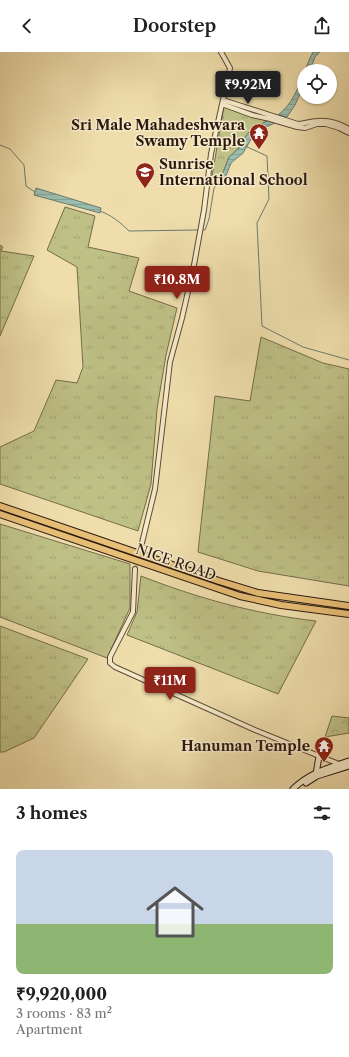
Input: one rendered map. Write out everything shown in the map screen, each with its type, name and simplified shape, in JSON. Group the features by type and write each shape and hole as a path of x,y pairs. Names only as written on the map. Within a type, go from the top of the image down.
{"highway":[{"name":"NICE ROAD","path":"0,506 258,593 349,606"},
{"name":"NICE ROAD","path":"0,514 240,596 281,605 349,614"}],"main road":[{"path":"316,774 319,756"},
{"path":"293,789 302,781 316,774 344,767 349,761"},
{"path":"297,789 316,774 344,767"}],"street":[{"path":"141,547 155,489 170,362 194,265 204,210 211,154 230,68 221,52"},
{"path":"222,102 286,122 304,124 317,121 327,121 349,129"},
{"path":"286,122 297,127 305,128 317,124 326,124 349,133"},
{"path":"135,569 133,612 110,657 110,663 115,667 248,727 344,767"}],"green space":[{"path":"224,106 269,120 254,128 236,151 229,157 219,183 211,182"},
{"path":"65,207 95,216 88,247 139,258 129,291 177,308 166,355 157,409 151,484 138,531 0,484 0,447 34,431 56,380 77,383 83,367 77,267 47,250"},
{"path":"0,245 3,247 1,251 34,256 0,336"},
{"path":"261,337 323,363 349,369 349,586 258,571 198,552 215,396 250,401"},
{"path":"0,524 130,564 130,608 107,658 0,617"},
{"path":"141,576 183,591 227,604 271,614 316,621 278,694 127,635 137,612"},
{"path":"0,626 88,659 34,738 4,752 0,752"},
{"path":"332,716 349,718 349,733 325,737"}],"shaded area":[{"path":"313,52 320,52 315,57 312,64 308,64"},
{"path":"297,90 297,101 287,117 278,115 285,109"},
{"path":"269,120 275,123 259,130 253,136 243,153 231,163 224,181 219,183 229,157 239,148 248,133"},
{"path":"36,188 101,208 100,213 34,195"}],"waterway":[{"path":"0,145 10,149 24,165 26,186 35,192"},
{"path":"245,146 267,156 269,199 257,223 262,326 303,347 349,360"},
{"path":"201,230 205,230 209,219 214,188 220,182"},
{"path":"100,211 115,219 129,231 198,230"}],"tunnel":[{"path":"135,569 141,547"}],"place":[{"name":"Sri Male Mahadeshwara Swamy Temple","path":"259,150"},
{"name":"Sunrise International School","path":"145,189"},
{"name":"Hanuman Temple","path":"324,763"}]}
